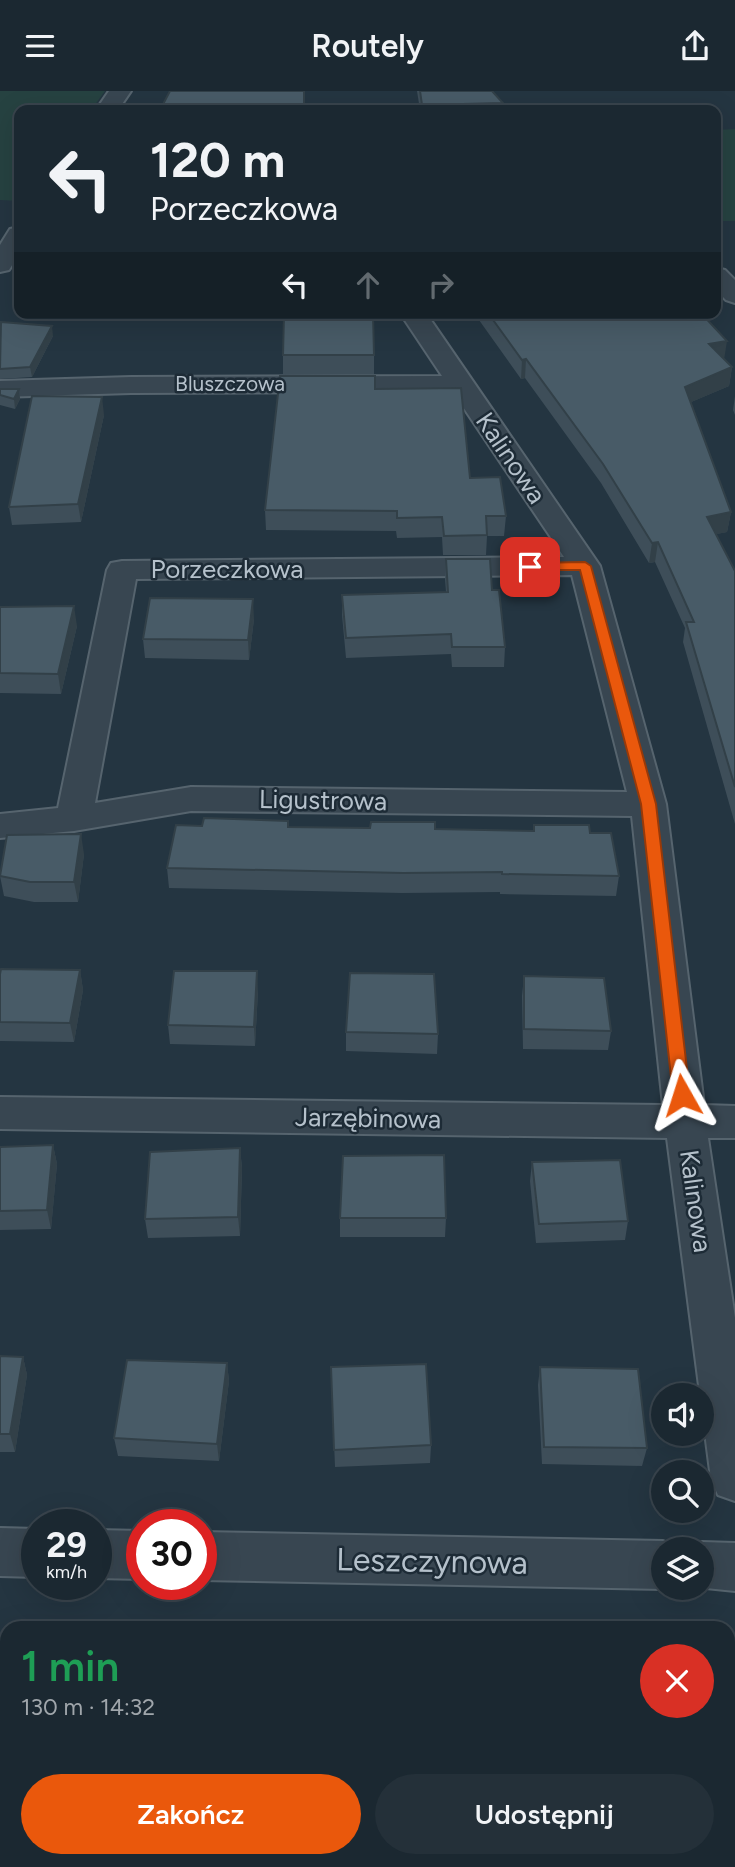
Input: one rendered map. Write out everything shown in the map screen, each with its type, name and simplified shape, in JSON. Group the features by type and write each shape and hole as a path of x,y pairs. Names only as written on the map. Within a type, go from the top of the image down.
{"street":[{"path":"0,265 14,242"},
{"path":"721,280 735,295"},
{"name":"Kalinowa","path":"417,319 585,566 648,804 685,1121 735,1479"},
{"name":"Bluszczowa","path":"0,389 145,385 461,384"},
{"name":"Porzeczkowa","path":"74,819 122,570 585,566"},
{"name":"Ligustrowa","path":"0,826 74,819 191,799 648,804"},
{"name":"Jarzębinowa","path":"0,1114 735,1122"},
{"path":"0,1552 21,1553"},
{"name":"Leszczynowa","path":"217,1556 651,1565"},
{"path":"714,1566 735,1567"}],"green space":[{"path":"0,91 105,91 95,105 14,105 14,201 0,200"},
{"path":"735,129 735,221 721,221 721,130"}],"building":[{"path":"170,91 304,91 304,105 163,105"},
{"path":"420,91 492,91 503,103 422,105"},
{"path":"284,319 373,319 374,355 283,355"},
{"path":"492,319 707,319 727,341 709,344 732,367 685,387 731,512 707,517 735,571 735,787 686,622 694,622 658,542 652,543 603,464 526,359 522,360"},
{"path":"1,322 52,326 30,367 0,369"},
{"path":"280,376 375,376 375,389 461,388 470,478 500,477 506,516 486,516 487,535 444,536 442,517 397,518 397,511 265,510"},
{"path":"0,389 19,389 14,399 0,395"},
{"path":"32,396 102,397 78,504 9,507"},
{"path":"446,559 490,559 492,590 499,590 505,647 452,647 451,634 346,638 342,595 448,592"},
{"path":"150,598 253,599 248,640 143,639"},
{"path":"74,606 58,674 0,673 0,607"},
{"path":"204,818 288,821 288,827 370,828 371,822 435,822 435,829 534,831 534,825 589,825 590,833 611,833 619,876 167,868 176,825 202,826"},
{"path":"81,834 74,882 30,882 0,876 7,835"},
{"path":"1,969 80,970 70,1023 0,1022"},
{"path":"174,971 257,971 254,1027 168,1025"},
{"path":"350,973 434,974 438,1034 346,1032"},
{"path":"524,976 604,978 611,1031 524,1029"},
{"path":"53,1145 47,1210 0,1211 0,1147"},
{"path":"240,1148 238,1217 145,1219 150,1152"},
{"path":"444,1155 446,1218 340,1218 343,1156"},
{"path":"620,1160 628,1221 539,1224 532,1162"},
{"path":"0,1356 23,1357 10,1434 0,1434"},
{"path":"127,1360 227,1363 217,1444 114,1438"},
{"path":"426,1364 431,1445 334,1450 331,1367"},
{"path":"540,1367 638,1369 647,1448 544,1447"}],"route":[{"path":"530,567 585,566 648,804 682,1095"}]}
